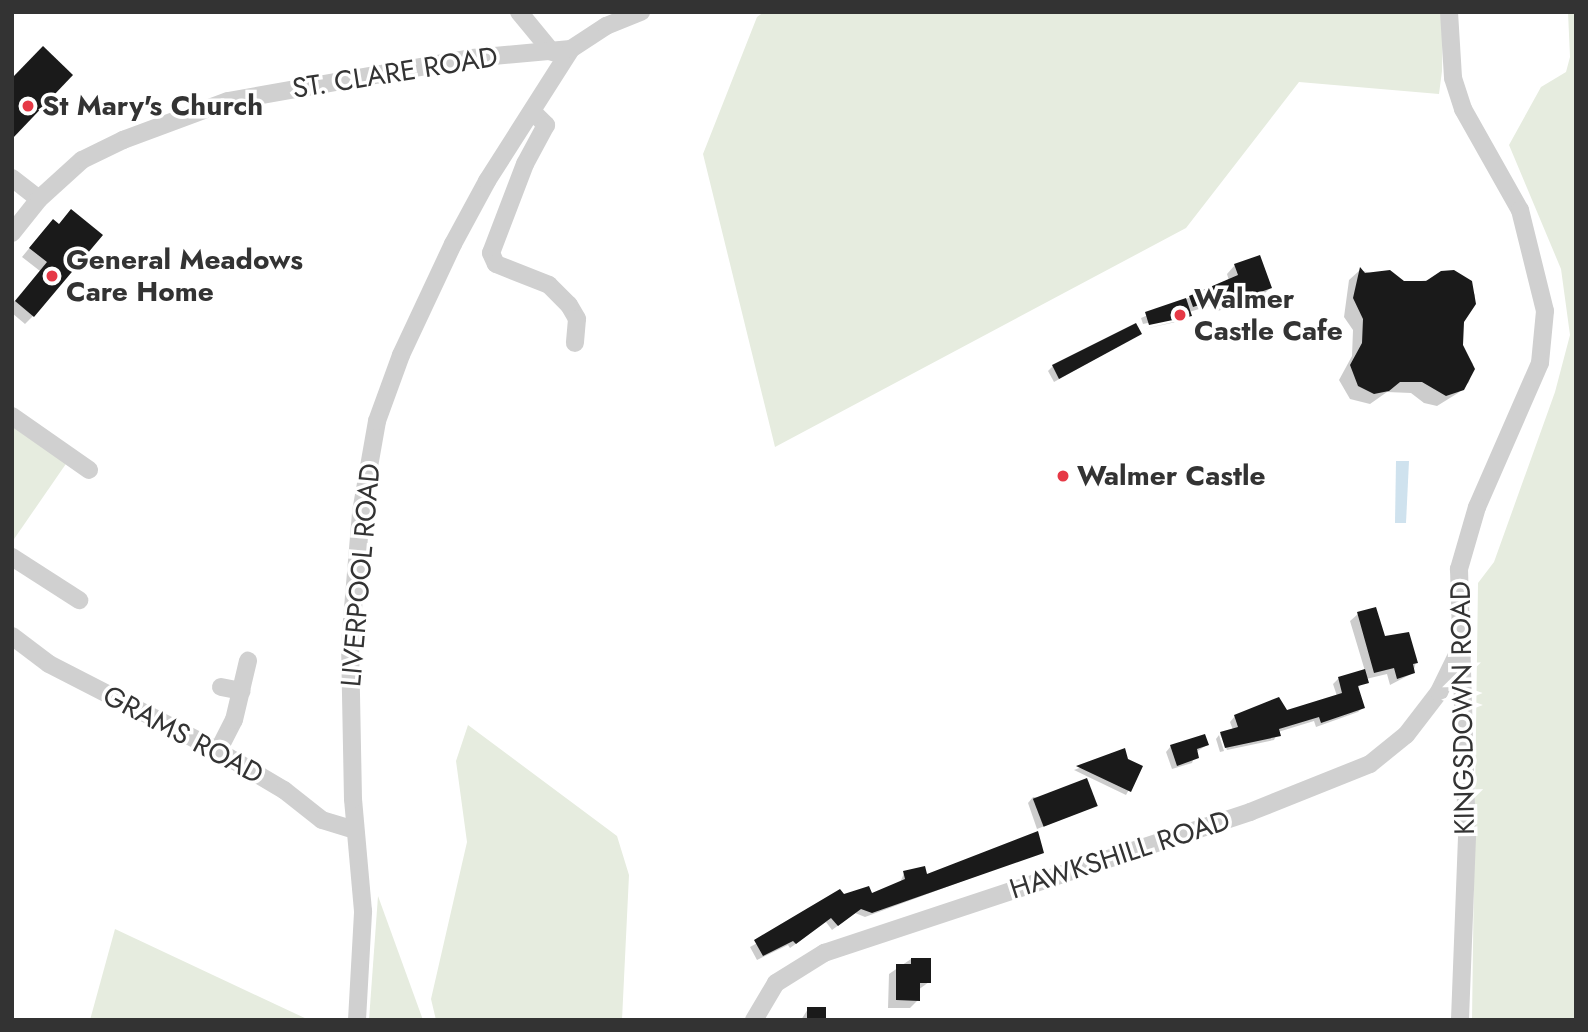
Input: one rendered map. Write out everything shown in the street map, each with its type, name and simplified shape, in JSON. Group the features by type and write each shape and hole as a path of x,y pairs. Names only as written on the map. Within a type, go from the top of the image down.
{"street":[{"path":"519,12 552,52"},
{"name":"LIVERPOOL ROAD","path":"357,1020 363,911 355,830 350,644 361,512 377,421 424,302 487,181 571,49 606,26 641,12"},
{"name":"KINGSDOWN ROAD","path":"1449,12 1453,78 1463,109 1520,210 1545,311 1540,363 1477,507 1459,569 1459,651 1467,837 1460,1020"},
{"name":"ST. CLARE ROAD","path":"12,233 39,199 82,160 123,140 228,101 472,58 571,49"},
{"path":"532,111 546,125 525,164 491,253 496,264 549,285 569,305 577,319 575,343"},
{"path":"12,178 39,199"},
{"path":"12,416 89,470"},
{"path":"12,556 79,600"},
{"name":"GRAMS ROAD","path":"12,636 49,664 218,751 284,790 322,820 355,830"},
{"name":"HAWKSHILL ROAD","path":"754,1020 776,983 824,953 1250,812 1370,764 1406,735 1439,692 1459,651"},
{"path":"218,751 242,691 248,661"},
{"path":"221,687 242,691"}],"shaded area":[{"path":"764,12 1443,12 1442,71 1439,94 1299,82 1186,228 775,447 703,154 757,17"},
{"path":"1568,12 1576,12 1576,1020 1472,1020 1478,583 1494,562 1555,392 1570,335 1561,269 1509,145 1541,87 1566,72 1570,57"},
{"path":"12,416 70,458 12,542"},
{"path":"468,725 617,836 629,875 622,1020 436,1020 431,999 467,842 456,761"},
{"path":"378,896 423,1020 369,1020"},
{"path":"115,929 309,1020 90,1020"}],"water":[{"path":"1396,461 1409,461 1406,523 1395,523"}],"building":[{"name":"St Mary's Church","path":"43,46 73,75 12,139 12,78"},
{"name":"General Meadows Care Home","path":"71,209 103,235 34,317 15,301 47,262 29,248 53,219 59,224"},
{"path":"1260,255 1272,288 1223,305 1221,298 1193,307 1189,296 1238,275 1234,264"},
{"path":"1360,267 1365,273 1390,270 1404,281 1426,281 1441,271 1454,270 1472,281 1476,304 1464,322 1463,345 1475,369 1464,390 1446,396 1422,382 1400,382 1389,391 1374,394 1358,386 1350,365 1362,343 1363,319 1353,298"},
{"path":"1186,298 1192,316 1149,325 1145,312"},
{"path":"1136,323 1142,334 1059,379 1052,365"},
{"path":"1376,607 1385,636 1409,632 1418,663 1413,664 1415,673 1397,679 1394,668 1374,673 1357,612"},
{"path":"1365,669 1369,683 1358,686 1365,708 1321,723 1319,717 1279,729 1281,736 1225,748 1220,732 1238,727 1234,715 1279,697 1287,710 1342,693 1338,677"},
{"path":"1205,734 1209,745 1197,749 1199,758 1177,766 1170,745"},
{"path":"1125,748 1128,759 1143,766 1131,792 1076,766"},
{"path":"1087,778 1098,806 1044,827 1033,799"},
{"path":"1038,831 1044,853 872,913 861,909 838,926 831,918 796,944 793,941 763,956 754,940 840,889 844,894 869,886 872,893 905,879 903,871 925,866 927,874"},
{"path":"911,958 931,958 931,983 920,983 920,1001 896,1000 896,964 911,964"},
{"path":"807,1007 826,1007 826,1020 807,1020"}],"place":[{"name":"St Mary's Church","path":"28,106"},
{"name":"General Meadows Care Home","path":"52,276"},
{"name":"Walmer Castle Cafe","path":"1180,315"},
{"name":"Walmer Castle","path":"1063,476"}]}
